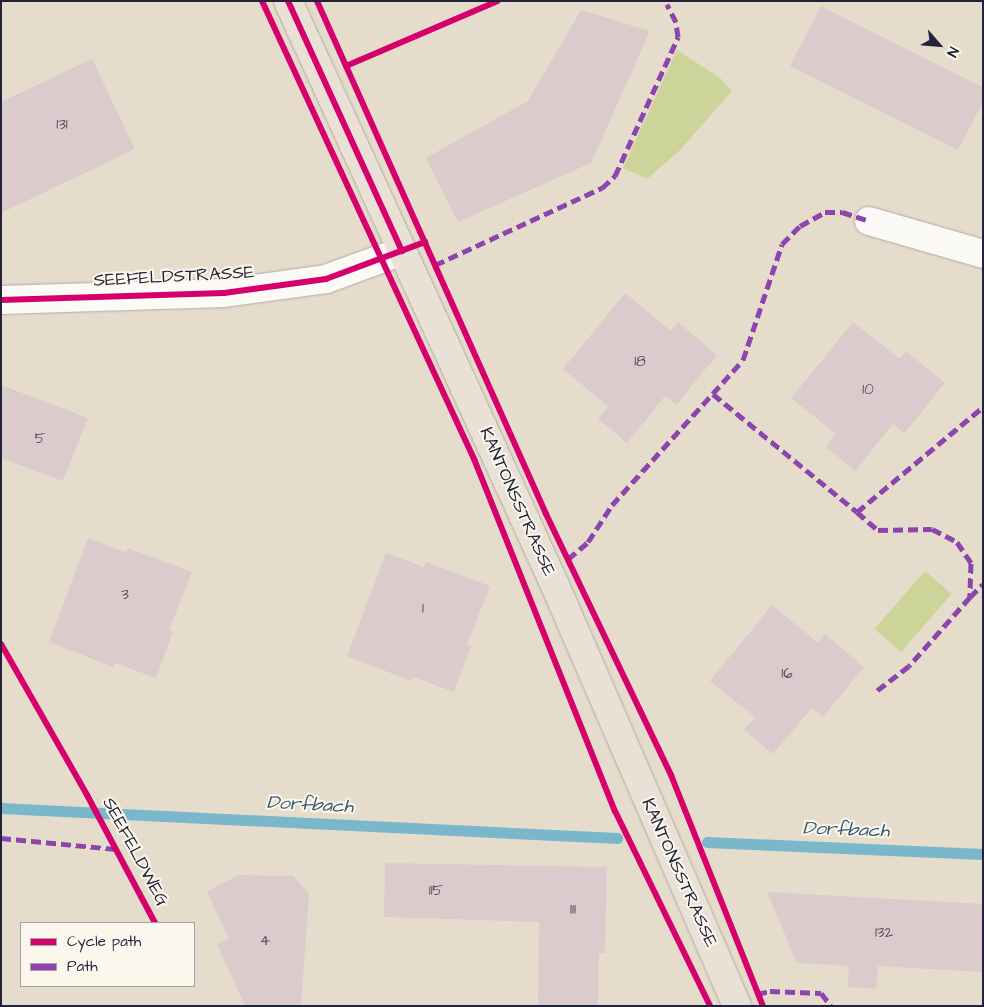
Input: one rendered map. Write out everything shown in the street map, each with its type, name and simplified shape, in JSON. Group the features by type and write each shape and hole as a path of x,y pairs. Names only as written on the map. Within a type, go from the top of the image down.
{"main road":[{"name":"KANTONSSTRASSE","path":"288,1 554,583 737,1006"}],"street":[{"path":"869,222 983,254"},
{"name":"SEEFELDSTRASSE","path":"1,300 224,293 326,279 402,251"}],"green space":[{"path":"677,50 720,78 732,91 679,151 647,179 623,168"},
{"path":"925,571 951,594 901,652 874,629"}],"building":[{"path":"821,6 983,87 983,102 958,150 790,66"},
{"path":"581,10 650,31 591,163 458,222 426,158 528,101"},
{"path":"92,59 135,149 1,213 1,102"},
{"path":"625,293 671,331 678,322 717,355 676,405 665,396 627,443 598,419 608,406 563,369"},
{"path":"853,322 900,359 906,351 945,383 904,434 893,424 855,471 826,447 836,434 791,398"},
{"path":"1,385 88,418 63,481 1,458"},
{"path":"88,538 127,553 128,548 192,572 169,630 173,632 156,678 115,663 113,667 49,642"},
{"path":"386,553 424,567 426,562 490,586 467,644 471,646 454,692 413,677 411,681 347,656"},
{"path":"772,605 818,643 825,634 864,667 823,717 812,708 773,754 744,730 755,717 710,681"},
{"path":"385,863 607,867 605,953 599,953 598,1006 538,1006 539,922 384,917"},
{"path":"238,875 293,876 309,894 301,1006 245,1006 217,944 229,939 207,892"},
{"path":"767,892 983,904 983,972 878,966 876,989 847,987 849,966 797,963"}],"waterway":[{"name":"Dorfbach","path":"1,808 617,838"},
{"name":"Dorfbach","path":"707,842 983,854"}],"marked path":[{"path":"435,265 602,188 615,176 678,37 676,22 667,4"},
{"path":"568,559 588,542 612,505 743,360 782,244 800,226 825,212 842,212 869,221"},
{"path":"713,394 857,512 983,407"},
{"path":"857,512 878,530 932,529 957,542 971,563 970,597 909,666 874,693"},
{"path":"970,597 983,584"},
{"path":"1,838 116,849"},
{"path":"757,994 770,991 821,993 831,1006"}],"cycle path":[{"path":"262,1 474,459 615,811 710,1006"},
{"path":"288,1 402,251"},
{"path":"317,1 546,514 671,775 763,1006"},
{"path":"346,66 498,1"},
{"path":"1,300 224,293 326,279 425,242"},
{"name":"SEEFELDWEG","path":"1,644 87,795 154,922"}]}
